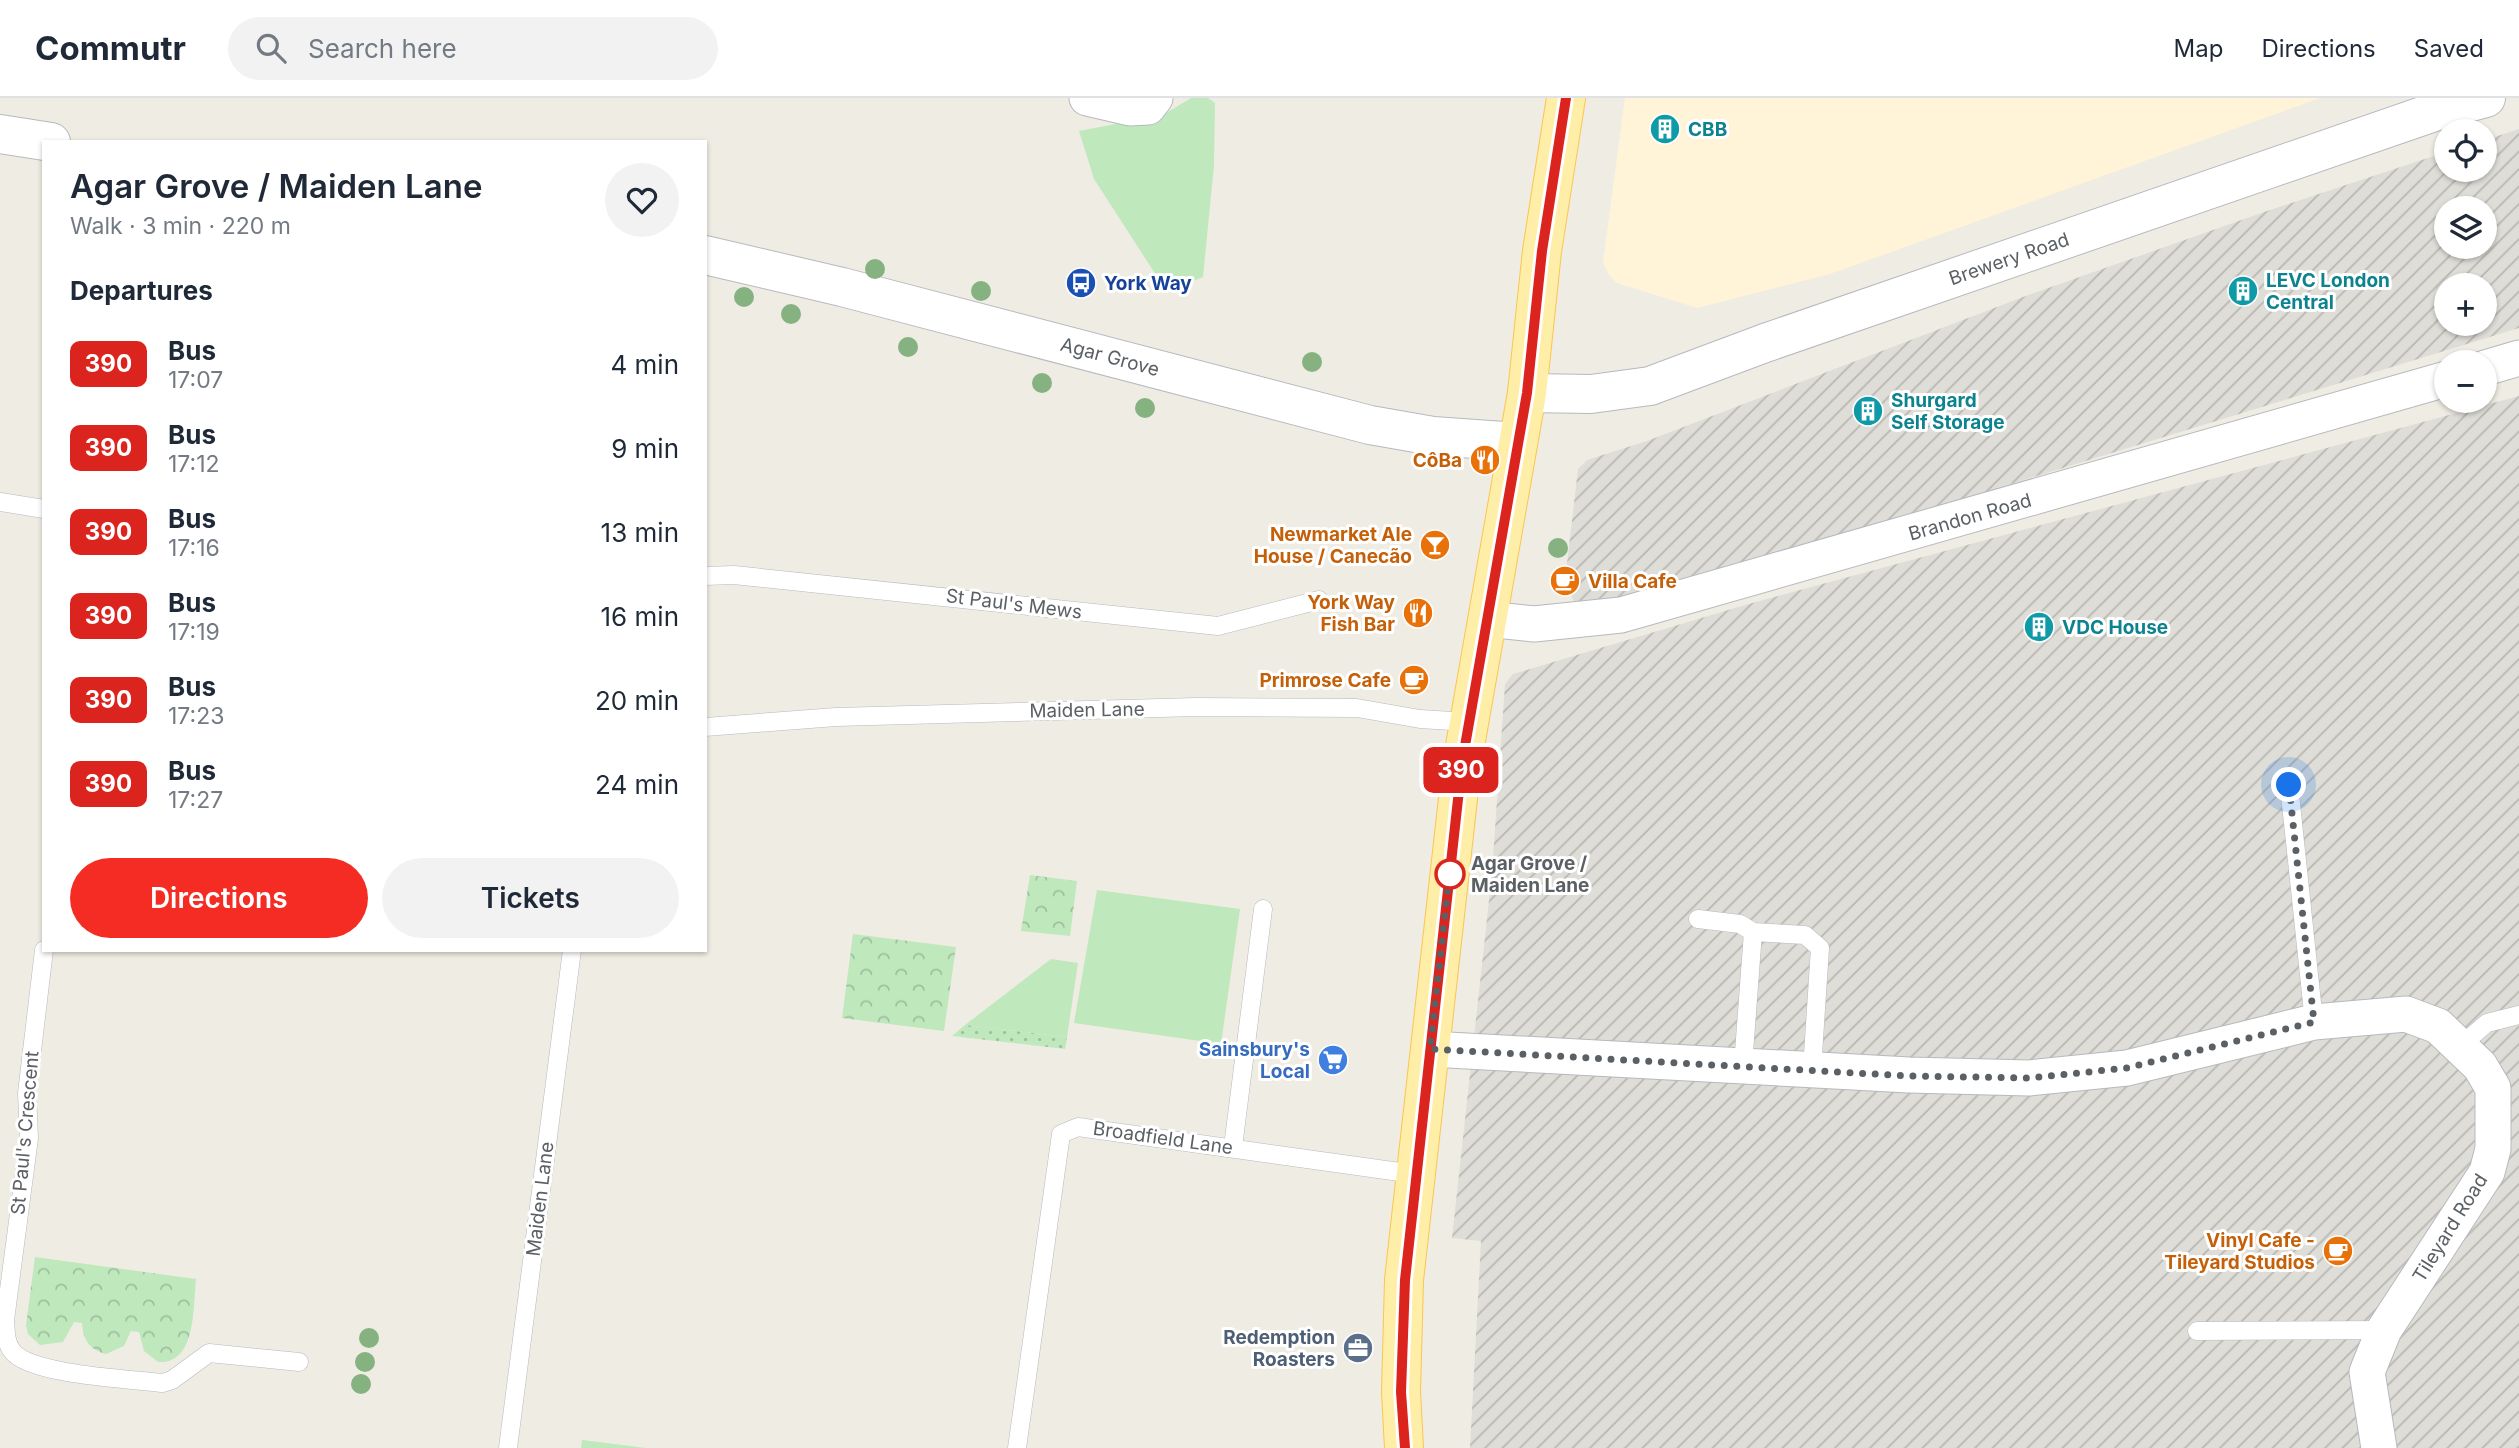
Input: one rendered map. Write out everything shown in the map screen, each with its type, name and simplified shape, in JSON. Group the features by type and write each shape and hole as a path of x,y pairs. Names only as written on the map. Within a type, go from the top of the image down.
{"main road":[{"path":"1405,1448 1401,1392 1404,1306 1414,1174 1468,722 1527,393 1542,251 1566,98"}],"street":[{"path":"1087,98 1142,103"},
{"name":"Brewery Road","path":"1527,393 1591,394 1650,386 1765,343 2434,112 2486,98"},
{"path":"0,134 42,141"},
{"name":"Agar Grove","path":"707,255 855,290 1370,425 1433,436 1518,442"},
{"path":"2497,364 2519,358"},
{"name":"Brandon Road","path":"1487,619 1534,624 1621,615 2434,382"},
{"name":"Tileyard Road","path":"1430,1049 1983,1077 2086,1073 2127,1068 2314,1022 2406,1014 2438,1026 2480,1066 2493,1088 2493,1149 2487,1172 2384,1330 2367,1372 2379,1448"}],"lane":[{"path":"0,502 42,509"},
{"name":"St Paul's Mews","path":"707,576 734,575 910,591 1079,613 1218,626 1319,600"},
{"name":"Maiden Lane","path":"707,727 850,716 1196,707 1357,708 1420,719 1468,722"},
{"path":"2289,785 2314,1022"},
{"path":"1233,1147 1263,909"},
{"path":"1698,919 1740,924 1753,932 1805,935 1820,948 1812,1070"},
{"path":"1742,1066 1753,932"},
{"name":"St Paul's Crescent","path":"44,952 27,1093 29,1138 6,1336 12,1350 36,1367 163,1383 172,1380 209,1353 299,1362"},
{"name":"Maiden Lane","path":"509,1448 572,952"},
{"path":"2459,1047 2487,1023 2519,1015"},
{"name":"Broadfield Lane","path":"1017,1448 1061,1134 1078,1127 1414,1174"},
{"path":"2197,1331 2384,1330"}],"shaded area":[{"path":"1625,98 2320,98 1830,274 1697,308 1617,283 1609,275 1603,262"},
{"path":"2519,129 2519,328 2497,335 2497,273 2434,273 2434,336 2493,336 2447,350 2434,350 2434,354 1610,607 1574,602 1565,581 1578,469 1587,460 1647,441 2023,297 2264,212 2434,156 2434,182 2497,182 2497,136"},
{"path":"2519,396 2519,1448 1470,1448 1481,1241 1452,1238 1492,873 1505,684 1513,674 1745,605 2456,413 2497,413 2497,402"}],"green space":[{"path":"1191,98 1208,98 1215,103 1214,165 1203,277 1167,292 1094,179 1079,131 1163,115"},
{"path":"1030,875 1077,881 1070,936 1021,931"},
{"path":"1097,890 1240,909 1221,1044 1074,1023"},
{"path":"853,934 956,947 944,1031 842,1018"},
{"path":"1051,959 1078,963 1067,1037 965,1025"},
{"path":"965,1025 1067,1037 1065,1049 952,1036"},
{"path":"35,1257 196,1279 191,1331 180,1354 171,1360 158,1362 144,1351 139,1332 131,1331 124,1346 106,1354 92,1347 86,1339 82,1323 74,1322 63,1342 40,1345 28,1334 26,1325"},
{"path":"582,1440 646,1448 581,1448"}],"bus line":[{"name":"390","path":"1405,1448 1401,1392 1405,1280 1414,1174 1462,763 1527,393 1542,251 1566,98"}],"place":[{"name":"CBB","path":"1665,129"},
{"name":"York Way","path":"1081,283"},
{"name":"LEVC London Central","path":"2243,291"},
{"name":"Shurgard Self Storage","path":"1868,411"},
{"name":"CôBa","path":"1485,460"},
{"name":"Newmarket Ale House / Canecão","path":"1435,545"},
{"name":"Villa Cafe","path":"1565,581"},
{"name":"York Way Fish Bar","path":"1418,613"},
{"name":"VDC House","path":"2039,627"},
{"name":"Primrose Cafe","path":"1414,680"},
{"name":"Agar Grove / Maiden Lane","path":"1450,874"},
{"name":"Sainsbury's Local","path":"1333,1060"},
{"name":"Vinyl Cafe - Tileyard Studios","path":"2338,1251"},
{"name":"Redemption Roasters","path":"1358,1348"}],"route":[{"path":"1450,874 1450,870 1430,1049 1909,1076 2029,1078 2086,1073 2127,1068 2314,1022 2289,785"}]}
